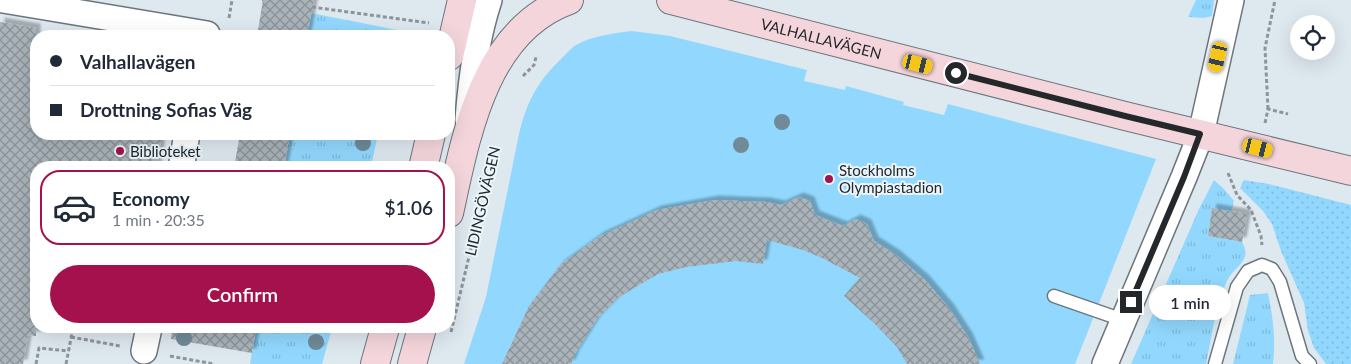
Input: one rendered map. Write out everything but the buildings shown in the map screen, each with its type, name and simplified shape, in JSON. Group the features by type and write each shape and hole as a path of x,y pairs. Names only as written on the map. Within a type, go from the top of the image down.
{"main road":[{"path":"455,30 462,0"},
{"name":"LIDINGÖVÄGEN","path":"455,186 467,135 490,75 501,55 520,30 547,10 569,0"},
{"name":"VALHALLAVÄGEN","path":"671,0 1125,116 1351,171"},
{"path":"425,161 430,140"},
{"path":"375,364 384,333"},
{"path":"412,364 421,333"}],"street":[{"path":"3,0 182,30"},
{"name":"LIDINGÖVÄGEN","path":"467,135 471,74 482,20 489,0"},
{"path":"1105,364 1184,177 1200,134 1231,0"},
{"path":"182,161 186,140"}],"lane":[{"path":"1215,364 1237,287 1248,271 1262,265 1272,269 1280,282 1302,356 1310,364"},
{"path":"1054,296 1123,320"}],"path":[{"path":"230,10 232,0"},
{"path":"1268,109 1265,48 1275,0"},
{"path":"312,7 432,24"},
{"path":"521,79 534,65 536,52"},
{"name":"LIDINGÖVÄGEN","path":"482,202 489,173"},
{"path":"1228,173 1237,195 1251,210 1261,236 1262,265"},
{"name":"LIDINGÖVÄGEN","path":"455,314 480,211"},
{"path":"66,364 72,333"},
{"path":"36,364 39,348 68,351"}],"green space":[{"path":"1196,0 1214,0 1212,16 1204,18 1188,17"},
{"path":"311,13 397,30 308,30"},
{"name":"Stockholms Olympiastadion","path":"632,31 670,36 807,70 804,81 845,90 846,86 904,102 903,105 944,115 948,104 1156,159 1075,364 464,364 486,297 519,134 534,93 553,67 576,45 596,37"},
{"path":"289,140 377,140 372,161 285,161"},
{"path":"1214,180 1234,201 1231,212 1212,209 1208,236 1242,242 1245,254 1242,263 1230,276 1223,291 1206,364 1131,364 1199,209"},
{"path":"1244,180 1269,184 1351,205 1351,364 1326,364 1314,348 1308,331 1304,303 1281,251 1272,224 1263,211 1240,188"},
{"path":"1268,293 1274,328 1273,364 1233,364 1250,295"},
{"path":"255,333 331,333 322,364 250,364"}],"place":[{"name":"Biblioteket","path":"120,151"},
{"name":"Stockholms Olympiastadion","path":"829,179"}],"route":[{"path":"956,73 1200,134 1184,177 1131,302"}]}
